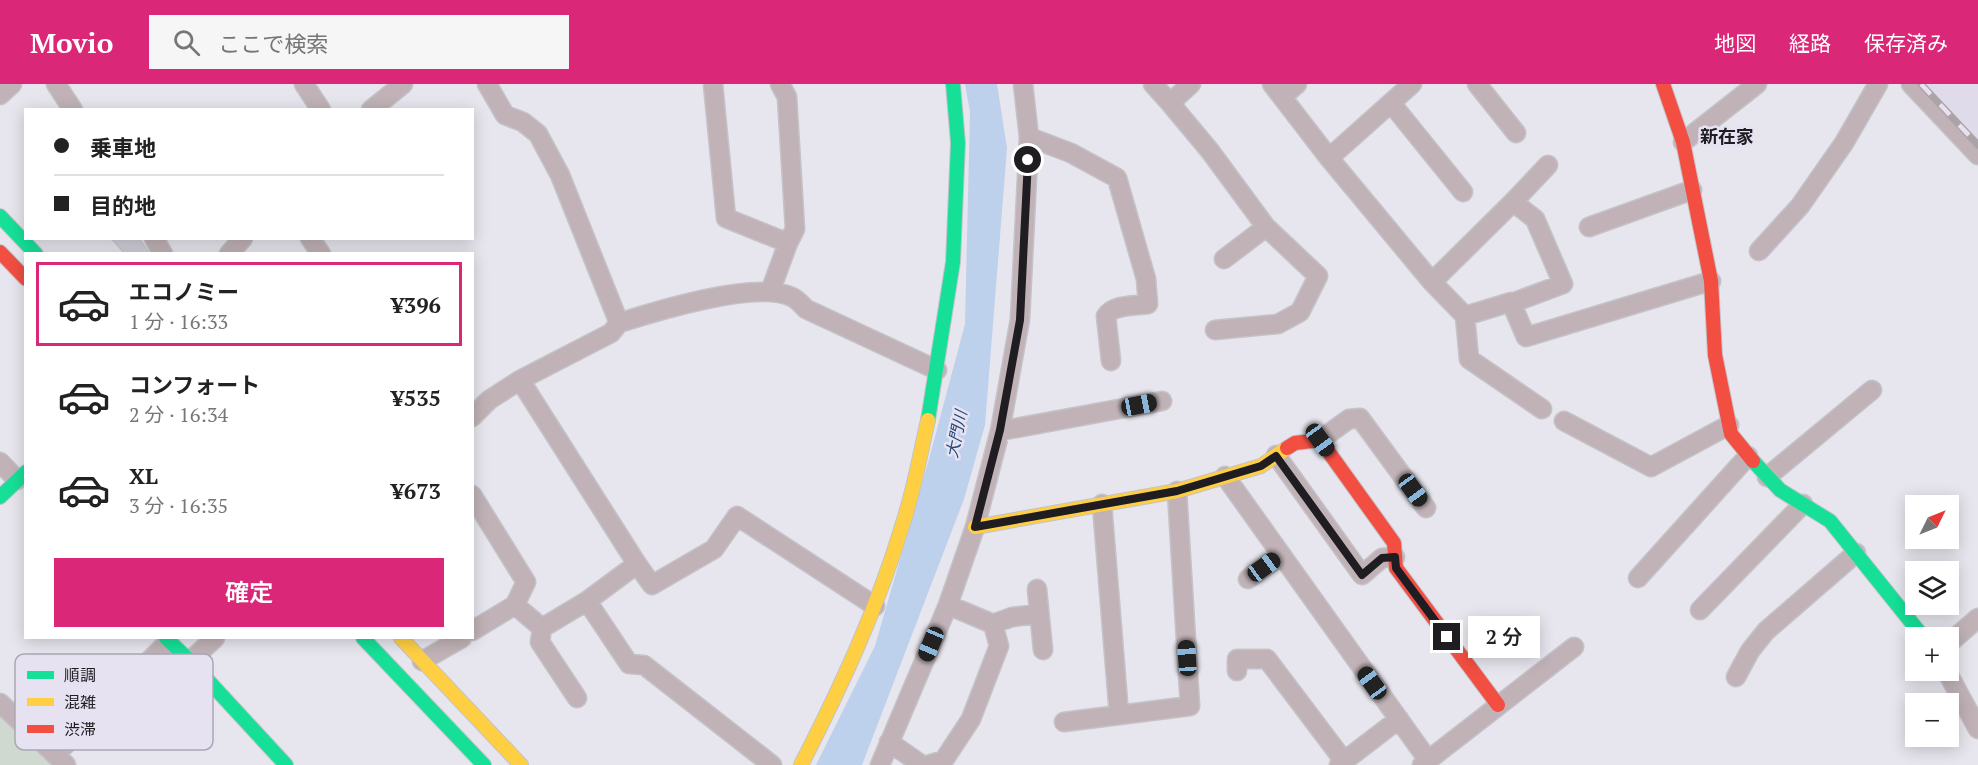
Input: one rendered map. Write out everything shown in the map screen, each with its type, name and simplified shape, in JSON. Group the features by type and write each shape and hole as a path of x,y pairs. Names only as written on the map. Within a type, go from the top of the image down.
{"street":[{"path":"0,95 12,84"},
{"path":"56,84 72,108"},
{"path":"304,84 320,108"},
{"path":"373,108 403,84"},
{"path":"487,84 505,115 523,122 538,134 560,175 619,323"},
{"path":"713,84 726,218 788,243"},
{"path":"770,292 795,229 787,97 780,84"},
{"path":"801,765 833,703 875,606 904,522 931,409 953,262 958,143 953,84"},
{"path":"880,765 948,604 975,527 1000,430 1020,320 1029,137 1023,84"},
{"path":"1153,84 1210,151 1266,227 1318,276 1300,312 1278,324 1215,330"},
{"path":"1170,103 1191,84"},
{"path":"1297,84 1277,91 1329,158 1432,282 1465,315 1469,359 1542,409"},
{"path":"1329,158 1412,84"},
{"path":"1477,84 1516,133"},
{"path":"1663,84 1683,142 1711,281 1715,355 1731,434 1780,490 1830,521 1915,627"},
{"path":"1683,142 1757,84"},
{"path":"1759,251 1800,206 1844,143 1878,84"},
{"path":"1911,84 1978,155"},
{"path":"1391,103 1463,192"},
{"path":"1029,137 1071,153 1117,178 1146,279 1148,304 1109,311 1106,316 1112,361"},
{"path":"1432,282 1548,165"},
{"path":"1588,227 1692,190"},
{"path":"1465,315 1512,303 1563,284 1535,219 1513,202"},
{"path":"0,216 34,252"},
{"path":"1224,259 1266,227"},
{"path":"231,252 241,240"},
{"path":"0,252 24,277"},
{"path":"1512,303 1526,337 1711,281"},
{"path":"474,415 489,400 520,380 611,333 619,323 668,307 748,292 770,292 793,297 806,309 937,370"},
{"path":"520,380 652,585 714,549 737,516 875,606"},
{"path":"1767,477 1872,390"},
{"path":"1000,430 1162,400"},
{"path":"975,527 1177,491 1261,466 1295,443 1320,440 1349,419 1360,418 1426,508"},
{"path":"1564,421 1651,467 1729,425"},
{"path":"1320,440 1394,543 1396,568 1498,705"},
{"path":"1276,456 1362,575 1382,558 1395,557"},
{"path":"1638,578 1748,456"},
{"path":"0,462 23,480 0,497"},
{"path":"1225,477 1399,719 1425,763 1574,647"},
{"path":"1064,722 1190,706 1177,491"},
{"path":"474,498 526,582 515,605 474,630"},
{"path":"1102,504 1119,715"},
{"path":"1700,610 1803,504"},
{"path":"1736,677 1750,651 1766,631 1856,553"},
{"path":"1248,579 1281,555"},
{"path":"542,628 587,601 637,564"},
{"path":"1037,589 1043,650"},
{"path":"587,601 629,664 644,665 772,765"},
{"path":"948,604 993,624 1012,617 1040,614"},
{"path":"515,605 542,628"},
{"path":"1959,634 1978,618"},
{"path":"928,765 944,760 971,719 999,646 993,624"},
{"path":"542,628 540,642 577,698"},
{"path":"198,654 214,639"},
{"path":"364,639 484,765"},
{"path":"401,639 520,765"},
{"path":"422,660 460,639"},
{"path":"155,654 167,640 182,654"},
{"path":"1237,671 1238,659 1267,659 1341,763 1399,719"},
{"path":"1952,681 1978,729"},
{"path":"213,686 286,765"},
{"path":"0,703 15,717"},
{"path":"890,742 922,765"},
{"path":"784,765 795,765"}],"shaded area":[{"path":"1926,84 1978,84 1978,141"},
{"path":"0,714 15,728 15,750 37,750 53,765 0,765"}],"water":[{"name":"大門川","path":"965,84 997,84 1007,148 985,425 964,499 862,765 816,765 875,646 965,324 970,112"}],"building":[{"path":"113,240 140,240 149,252 123,252"}],"railway":[{"path":"1921,84 1978,145"}],"traffic: fast":[{"path":"928,420 953,262 958,143 953,84"},
{"path":"0,216 34,252"},
{"path":"1753,461 1780,490 1830,521 1915,627"},
{"path":"0,497 24,474"},
{"path":"167,639 183,654"},
{"path":"364,639 484,765"},
{"path":"213,686 286,765"}],"traffic: slow":[{"path":"801,765 844,676 882,585 910,498 928,420"},
{"path":"975,527 1177,491 1261,466 1287,448"},
{"path":"402,639 521,765"}],"traffic: jam":[{"path":"1663,84 1683,142 1711,281 1715,355 1731,434 1753,461"},
{"path":"0,252 24,277"},
{"path":"1287,448 1295,443 1320,440 1394,543 1396,568 1498,705"}],"district":[{"name":"新在家","path":"1727,137"}],"route":[{"path":"1028,160 1020,320 1000,430 975,527 1177,491 1261,466 1276,456 1362,575 1382,558 1395,557 1396,568 1447,637"}]}
